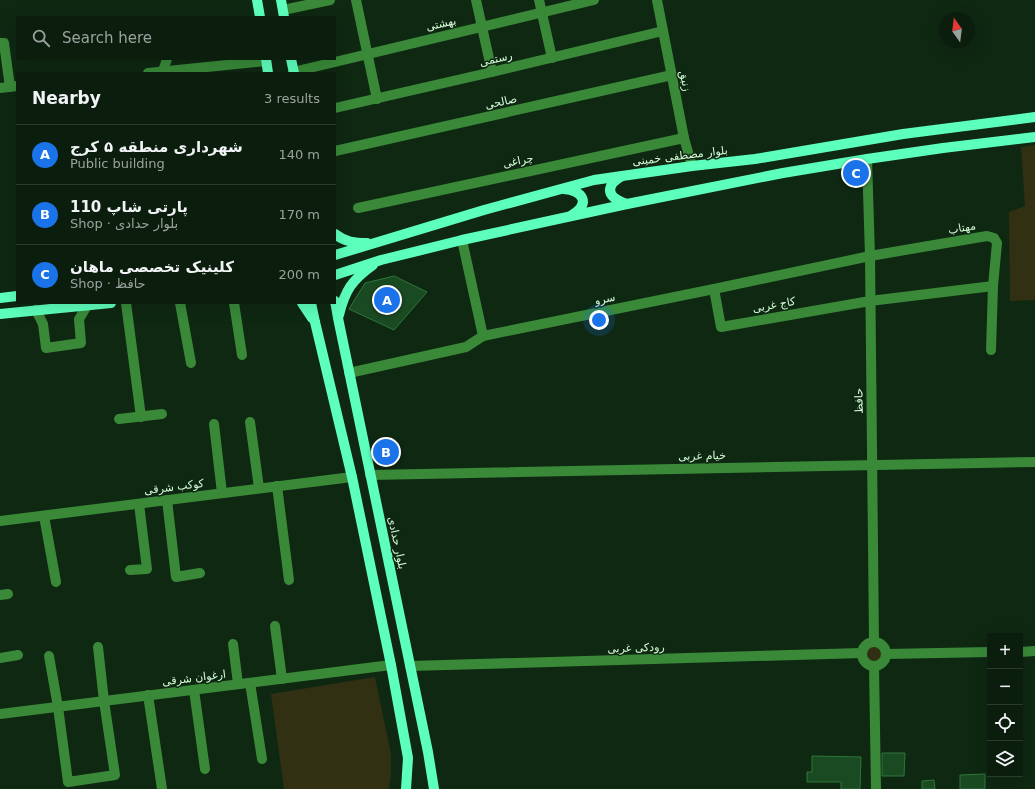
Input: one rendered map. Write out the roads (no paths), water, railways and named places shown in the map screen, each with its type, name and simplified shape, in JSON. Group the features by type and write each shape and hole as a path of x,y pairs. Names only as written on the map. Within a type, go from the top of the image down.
{"main road":[{"path":"257,0 260,16"},
{"path":"266,60 268,72"},
{"path":"291,60 294,72"},
{"name":"بلوار مصطفی خمینی","path":"336,255 484,210 594,180 692,166 755,159 903,134 1035,117"},
{"path":"336,274 381,260 462,240 627,204 783,173 943,148 1035,137"},
{"path":"622,176 612,184 610,191 617,200 627,204"},
{"path":"563,188 571,189 582,198 582,208 570,216"},
{"path":"336,235 343,240 358,243 377,242"},
{"path":"338,318 342,302 354,281 362,273 381,260"},
{"path":"0,298 16,296"},
{"path":"0,314 103,304"},
{"path":"303,304 315,322"},
{"path":"311,304 352,477 391,665 408,758 406,789"},
{"name":"بلوار حدادی","path":"336,304 428,752 434,789"}],"street":[{"path":"283,9 330,0"},
{"path":"356,0 378,99"},
{"path":"476,0 492,72"},
{"path":"539,0 552,58"},
{"name":"بهشتی","path":"294,72 594,0"},
{"name":"زنبق","path":"657,0 684,138 692,166"},
{"name":"رستمی","path":"336,108 663,31"},
{"path":"0,43 4,43 9,87"},
{"path":"163,71 167,60"},
{"path":"156,72 266,60"},
{"name":"صالحی","path":"336,152 672,75"},
{"name":"چراغی","path":"358,208 684,138"},
{"name":"حافظ","path":"867,159 870,256 874,642"},
{"name":"مهتاب","path":"870,256 987,236 994,238 997,243 993,286 991,350"},
{"path":"462,240 483,336"},
{"name":"سرو","path":"349,373 466,347 483,336 870,256"},
{"path":"870,301 993,286"},
{"name":"کاج غربی","path":"714,289 721,327 870,301"},
{"path":"126,304 141,417"},
{"path":"180,304 191,364"},
{"path":"234,304 242,355"},
{"path":"36,310 43,324 46,348 81,343 79,319 87,306"},
{"path":"119,419 162,414"},
{"path":"250,422 259,488"},
{"path":"214,424 222,493"},
{"name":"خیام غربی","path":"370,475 1035,462"},
{"name":"کوکب شرقی","path":"0,521 352,477"},
{"path":"277,486 289,580"},
{"path":"167,500 176,577 200,574"},
{"path":"130,570 148,568 139,504"},
{"path":"44,516 56,582"},
{"path":"275,626 282,679"},
{"path":"874,642 880,643 883,646 886,654 881,664 874,666 864,661 862,650 868,643 874,642"},
{"path":"233,644 238,684"},
{"path":"49,656 58,707 68,782 115,775 98,647"},
{"path":"1023,652 1035,651"},
{"path":"886,654 987,652"},
{"name":"رودکی غربی","path":"410,666 862,654"},
{"path":"0,658 18,655"},
{"name":"ارغوان شرقی","path":"0,714 391,665"},
{"path":"874,666 876,789"},
{"path":"250,683 262,759"},
{"path":"194,690 206,769"},
{"path":"148,696 162,789"}],"place":[{"name":"کلینیک تخصصی ماهان","path":"856,173"},
{"name":"شهرداری منطقه ۵ کرج","path":"387,300"},
{"name":"پارتی شاپ 110","path":"386,452"}]}
